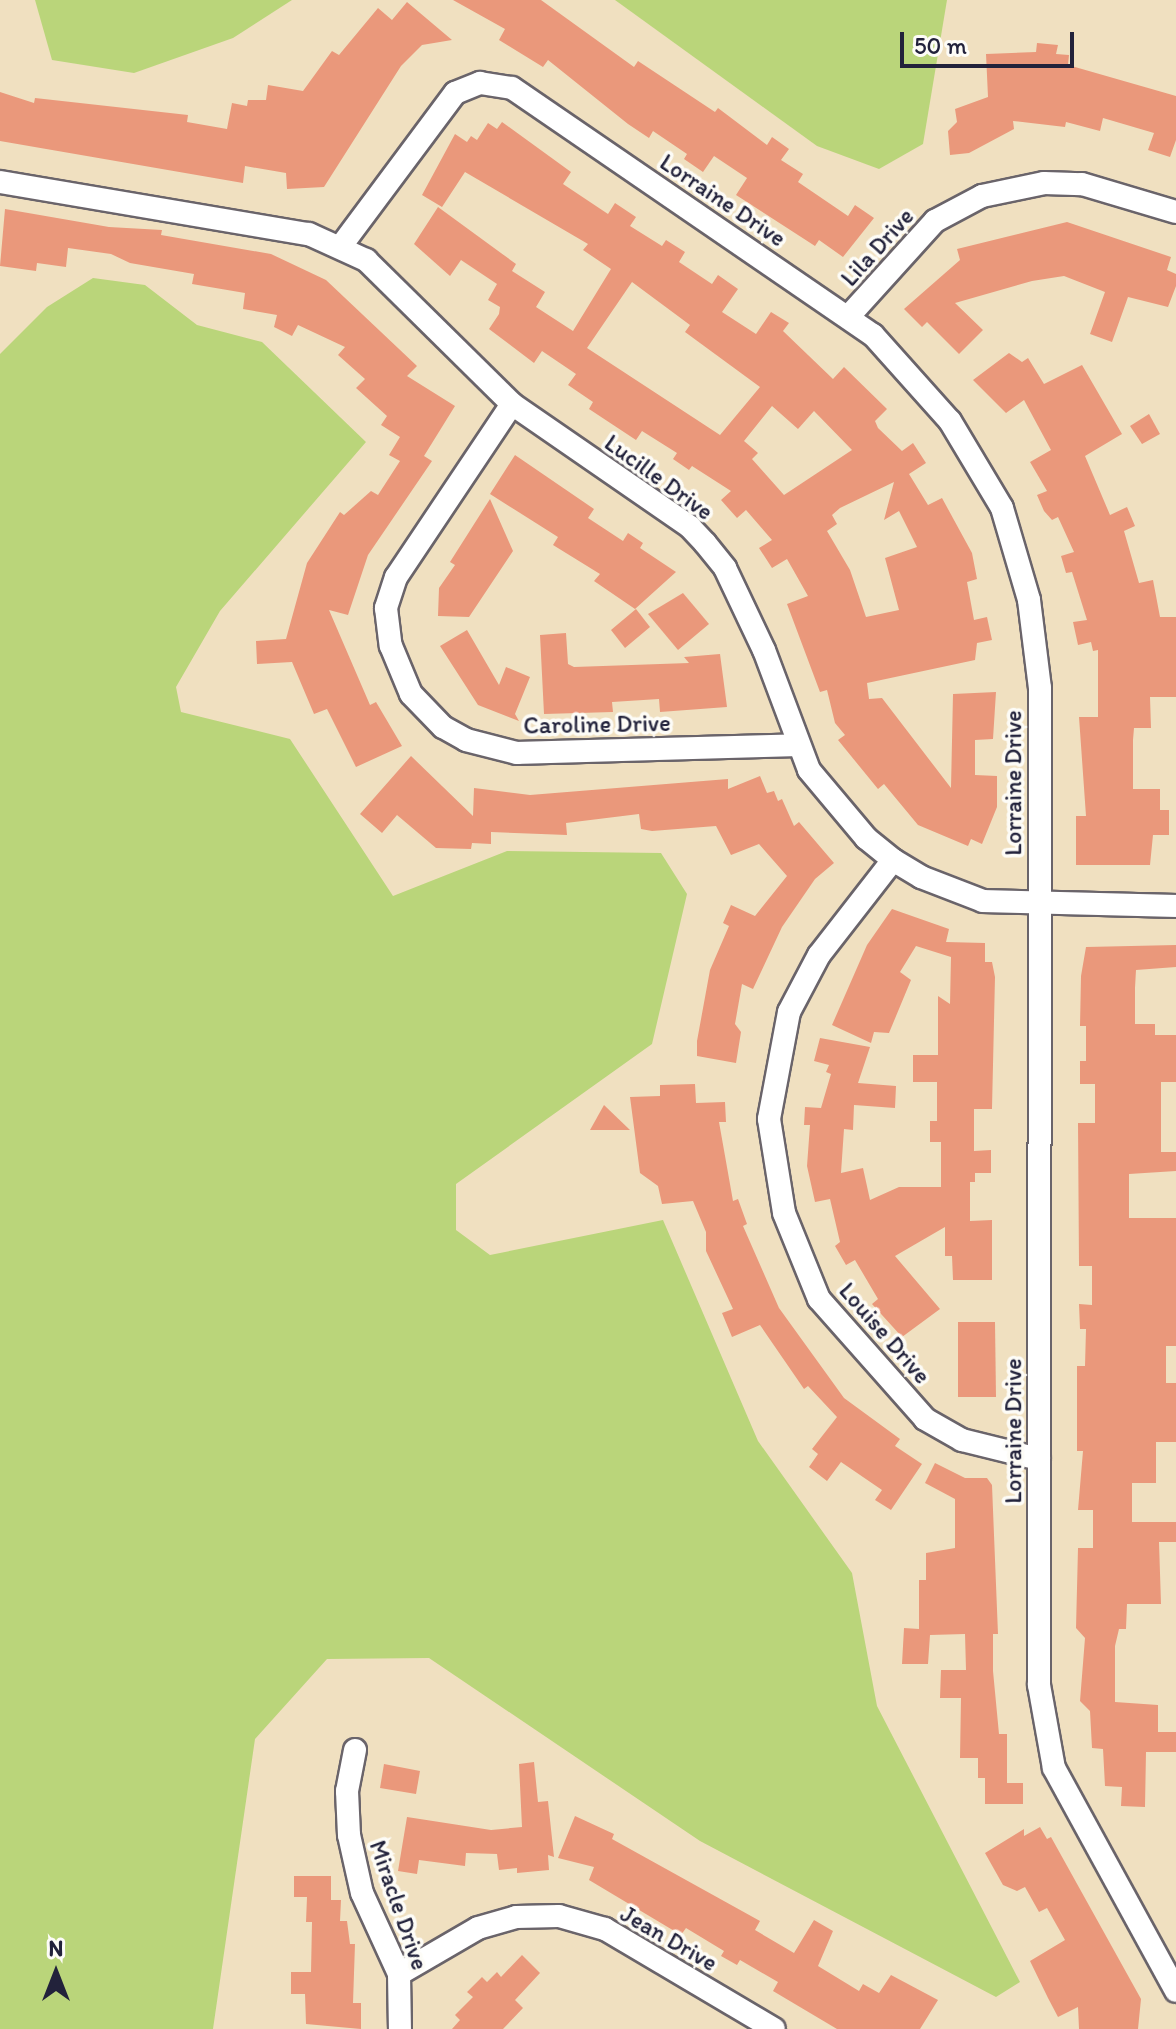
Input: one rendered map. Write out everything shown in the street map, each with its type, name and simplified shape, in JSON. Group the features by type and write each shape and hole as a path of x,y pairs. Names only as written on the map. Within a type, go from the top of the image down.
{"street":[{"name":"Lorraine Drive","path":"341,246 455,93 491,84 512,88 873,335 950,421 1002,508 1029,600 1040,688 1039,1685 1054,1768 1176,1991"},
{"name":"Lucille Drive","path":"0,182 309,234 366,260 512,404 690,527 705,543 725,568 764,650 797,745 809,770 866,838 893,860 921,877 983,901 1038,905 1176,906"},
{"name":"Lila Drive","path":"848,317 935,221 982,196 1044,183 1082,184 1176,212"},
{"name":"Caroline Drive","path":"512,404 396,577 386,608 391,646 411,694 443,727 466,740 517,753 797,745"},
{"name":"Louise Drive","path":"893,860 819,955 789,1012 769,1119 784,1213 819,1299 925,1419 962,1440 1039,1459"},
{"name":"Miracle Drive","path":"355,1750 347,1791 349,1835 362,1893 399,1974 400,2029"},
{"name":"Jean Drive","path":"399,1974 478,1928 516,1917 559,1916 605,1929 774,2029"},
{"path":"1149,1941 1176,1954"}],"green space":[{"path":"35,0 292,0 233,38 134,73 52,60"},
{"path":"615,0 947,0 923,144 879,169 817,146"},
{"path":"93,278 145,285 197,325 262,342 366,442 220,611 176,687 181,712 290,739 393,896 507,851 661,853 687,894 652,1044 456,1184 456,1230 490,1255 663,1220 758,1441 852,1573 877,1706 1020,1982 996,1997 700,1841 429,1658 327,1659 255,1739 213,2029 0,2029 0,354 47,307"}],"building":[{"path":"453,0 541,0 634,67 638,61 715,112 718,108 767,145 772,137 789,149 781,160 803,174 798,182 848,216 855,205 874,218 843,257 819,240 815,246 736,195 747,178 714,156 703,172 684,159 687,154 653,131 649,138 628,124 548,60 543,67 499,40 505,29"},
{"path":"407,2 452,40 422,45 401,66 324,187 287,189 286,173 245,166 243,183 0,141 0,92 34,103 35,98 188,115 187,122 227,129 232,103 247,106 248,100 266,100 268,85 303,91 332,51 339,55 378,8 392,20"},
{"path":"1037,43 1058,45 1056,54 1069,55 1068,65 1176,96 1176,140 1170,157 1148,150 1154,133 1103,118 1100,131 1066,122 1065,127 1013,121 1014,129 969,153 950,155 948,131 957,122 955,109 988,97 986,54 1036,52"},
{"path":"502,122 571,172 563,184 608,214 615,203 636,217 630,226 662,246 666,240 685,252 679,262 712,284 718,275 738,289 722,312 756,334 771,312 789,323 783,331 833,379 844,367 887,409 875,421 878,428 902,451 913,443 926,463 909,474 928,505 942,498 972,553 977,579 967,582 974,620 987,617 992,640 977,643 975,660 867,683 869,699 882,698 951,788 953,694 996,692 993,739 975,740 975,775 997,776 997,807 982,844 971,839 968,846 918,825 884,784 878,789 838,740 845,735 835,723 827,690 820,692 787,604 808,596 787,559 772,568 759,548 772,540 746,510 737,518 721,500 731,491 692,466 689,470 673,459 677,453 642,431 636,440 589,409 593,402 568,385 576,374 542,351 534,363 489,329 499,314 500,307 488,300 497,284 461,260 450,276 414,244 438,207 516,264 512,271 545,292 536,307 573,331 611,269 583,250 588,244 465,172 442,207 422,195 455,134 467,142 471,136 477,140 488,123 497,129","holes":["632,282 690,325 685,332 760,387 720,435 587,348","772,406 798,429 814,411 852,450 784,495 752,459 758,453 744,441","894,482 884,520 899,511 917,547 885,558 899,610 866,617 850,570 827,531 837,524 832,515 840,508"]},
{"path":"5,209 109,227 162,230 161,235 271,254 326,280 417,366 407,376 455,406 424,456 432,461 368,555 348,615 329,610 370,705 376,702 402,746 356,767 327,709 314,714 292,662 257,664 256,641 286,639 307,563 340,512 344,515 371,491 378,495 400,461 389,455 400,437 381,425 387,416 356,388 365,379 338,355 345,347 298,325 292,336 274,327 277,315 243,309 245,293 192,284 194,274 130,263 111,254 68,248 66,267 37,263 36,271 0,266"},
{"path":"1067,222 1171,257 1167,270 1176,274 1176,286 1168,307 1128,297 1112,342 1090,334 1105,292 1064,276 1032,281 955,303 983,330 959,354 927,322 922,327 904,309 960,260 957,249"},
{"path":"1009,353 1022,362 1028,358 1044,384 1082,365 1122,434 1085,456 1110,515 1127,507 1135,526 1124,531 1139,583 1153,580 1160,617 1176,617 1176,697 1150,697 1151,728 1134,728 1133,789 1160,789 1160,810 1169,810 1169,835 1153,835 1150,865 1076,865 1076,816 1086,816 1079,717 1098,717 1098,650 1093,651 1091,642 1078,645 1073,622 1087,620 1072,572 1066,573 1061,556 1074,552 1058,517 1052,520 1037,495 1047,491 1030,462 1051,450 1024,400 1006,413 973,380"},
{"path":"1149,414 1160,434 1142,444 1130,426"},
{"path":"515,455 594,509 588,518 623,541 628,533 643,543 640,548 676,572 635,609 594,581 600,574 553,545 558,537 490,494"},
{"path":"490,499 513,551 469,617 438,616 439,588 455,565 450,562"},
{"path":"683,593 709,624 678,650 648,614"},
{"path":"636,609 650,627 625,648 611,630"},
{"path":"467,630 499,685 506,667 530,677 515,714 519,721 478,705 440,646"},
{"path":"566,633 568,664 574,667 689,663 684,657 720,654 727,707 660,712 659,699 612,702 613,712 544,714 540,635"},
{"path":"411,756 473,816 474,788 530,795 728,779 728,789 760,776 767,793 774,791 778,801 782,799 794,826 799,822 834,863 815,879 782,927 753,989 742,984 735,1024 741,1032 736,1063 697,1056 697,1041 710,970 729,926 723,923 731,905 755,916 787,876 759,844 731,855 716,826 652,831 641,829 639,814 566,823 567,835 491,832 491,844 472,843 471,849 436,848 397,815 382,833 360,814"},
{"path":"892,909 949,929 946,942 985,943 985,962 992,962 995,977 992,1109 974,1109 974,1151 991,1150 991,1173 975,1173 975,1182 970,1182 970,1221 992,1220 992,1280 953,1280 952,1256 945,1256 945,1227 895,1256 940,1309 902,1337 872,1304 878,1299 855,1260 846,1265 835,1246 840,1242 830,1199 815,1202 807,1166 810,1125 804,1125 805,1107 821,1108 831,1074 826,1072 829,1065 814,1061 820,1038 870,1047 858,1083 896,1086 895,1108 854,1105 853,1130 844,1129 841,1173 863,1168 870,1200 899,1187 941,1187 941,1142 930,1142 930,1121 937,1121 937,1082 913,1082 913,1055 938,1055 938,996 950,1004 951,957 916,946 900,972 911,980 889,1033 874,1032 871,1043 832,1025 867,945"},
{"path":"1176,945 1176,967 1136,970 1135,1024 1155,1024 1155,1035 1176,1035 1176,1082 1161,1082 1161,1152 1176,1152 1176,1171 1129,1174 1129,1218 1176,1218 1176,1346 1166,1346 1166,1383 1176,1383 1176,1442 1156,1442 1156,1483 1132,1483 1132,1522 1176,1522 1176,1542 1159,1542 1161,1604 1127,1604 1126,1629 1119,1629 1115,1646 1115,1702 1158,1705 1158,1732 1176,1732 1176,1752 1146,1752 1145,1807 1121,1806 1122,1787 1105,1786 1103,1749 1092,1748 1090,1711 1080,1701 1085,1638 1076,1628 1078,1548 1093,1548 1093,1510 1078,1510 1083,1451 1077,1451 1077,1366 1085,1366 1086,1329 1080,1329 1079,1304 1092,1305 1092,1266 1079,1266 1078,1123 1095,1123 1095,1084 1080,1084 1080,1061 1086,1061 1086,1026 1080,1026 1081,976 1086,947"},
{"path":"695,1084 696,1103 725,1102 726,1122 719,1122 733,1201 738,1199 747,1224 743,1226 779,1308 844,1398 900,1439 895,1446 922,1464 891,1510 875,1500 882,1490 841,1462 827,1481 809,1467 818,1454 812,1449 837,1417 808,1386 804,1389 760,1325 732,1337 722,1313 733,1309 706,1251 706,1232 693,1201 662,1204 658,1186 640,1173 630,1097 660,1096 660,1085"},
{"path":"604,1105 630,1130 590,1130"},
{"path":"958,1322 995,1322 996,1397 958,1397"},
{"path":"935,1463 965,1478 987,1478 992,1485 998,1634 993,1634 993,1671 999,1734 1007,1734 1007,1783 1023,1783 1023,1804 985,1804 985,1778 978,1778 978,1758 960,1758 961,1698 940,1698 941,1670 966,1670 965,1634 930,1635 928,1664 902,1664 904,1628 919,1629 919,1580 926,1580 926,1553 955,1548 955,1499 925,1483"},
{"path":"534,1762 538,1802 548,1801 554,1857 548,1855 549,1870 517,1873 517,1868 499,1870 497,1854 466,1853 465,1866 419,1860 417,1874 398,1871 407,1817 491,1830 522,1827 519,1764"},
{"path":"384,1764 420,1771 416,1794 380,1788"},
{"path":"575,1816 614,1834 612,1839 760,1921 755,1930 794,1953 814,1920 833,1931 818,1966 859,1991 863,1984 879,1993 891,1975 938,2000 920,2029 837,2029 773,1991 778,1982 740,1960 737,1965 721,1956 724,1951 686,1928 681,1935 589,1880 594,1867 558,1858"},
{"path":"1040,1827 1047,1839 1051,1837 1141,1999 1138,2029 1079,2029 1078,2007 1058,2017 1030,1961 1065,1940 1047,1908 1039,1912 1025,1887 1017,1891 1003,1885 985,1853 1024,1829 1024,1836"},
{"path":"294,1876 331,1876 331,1900 341,1900 340,1921 347,1921 350,1944 355,1944 353,2003 361,2003 361,2029 306,2024 305,1994 291,1994 291,1972 311,1972 312,1922 306,1922 307,1897 294,1897"},
{"path":"522,1955 540,1973 515,2000 523,2008 503,2029 452,2029 460,2020 455,2015 473,1997 467,1992 482,1977 487,1982 497,1972 501,1977"}]}
